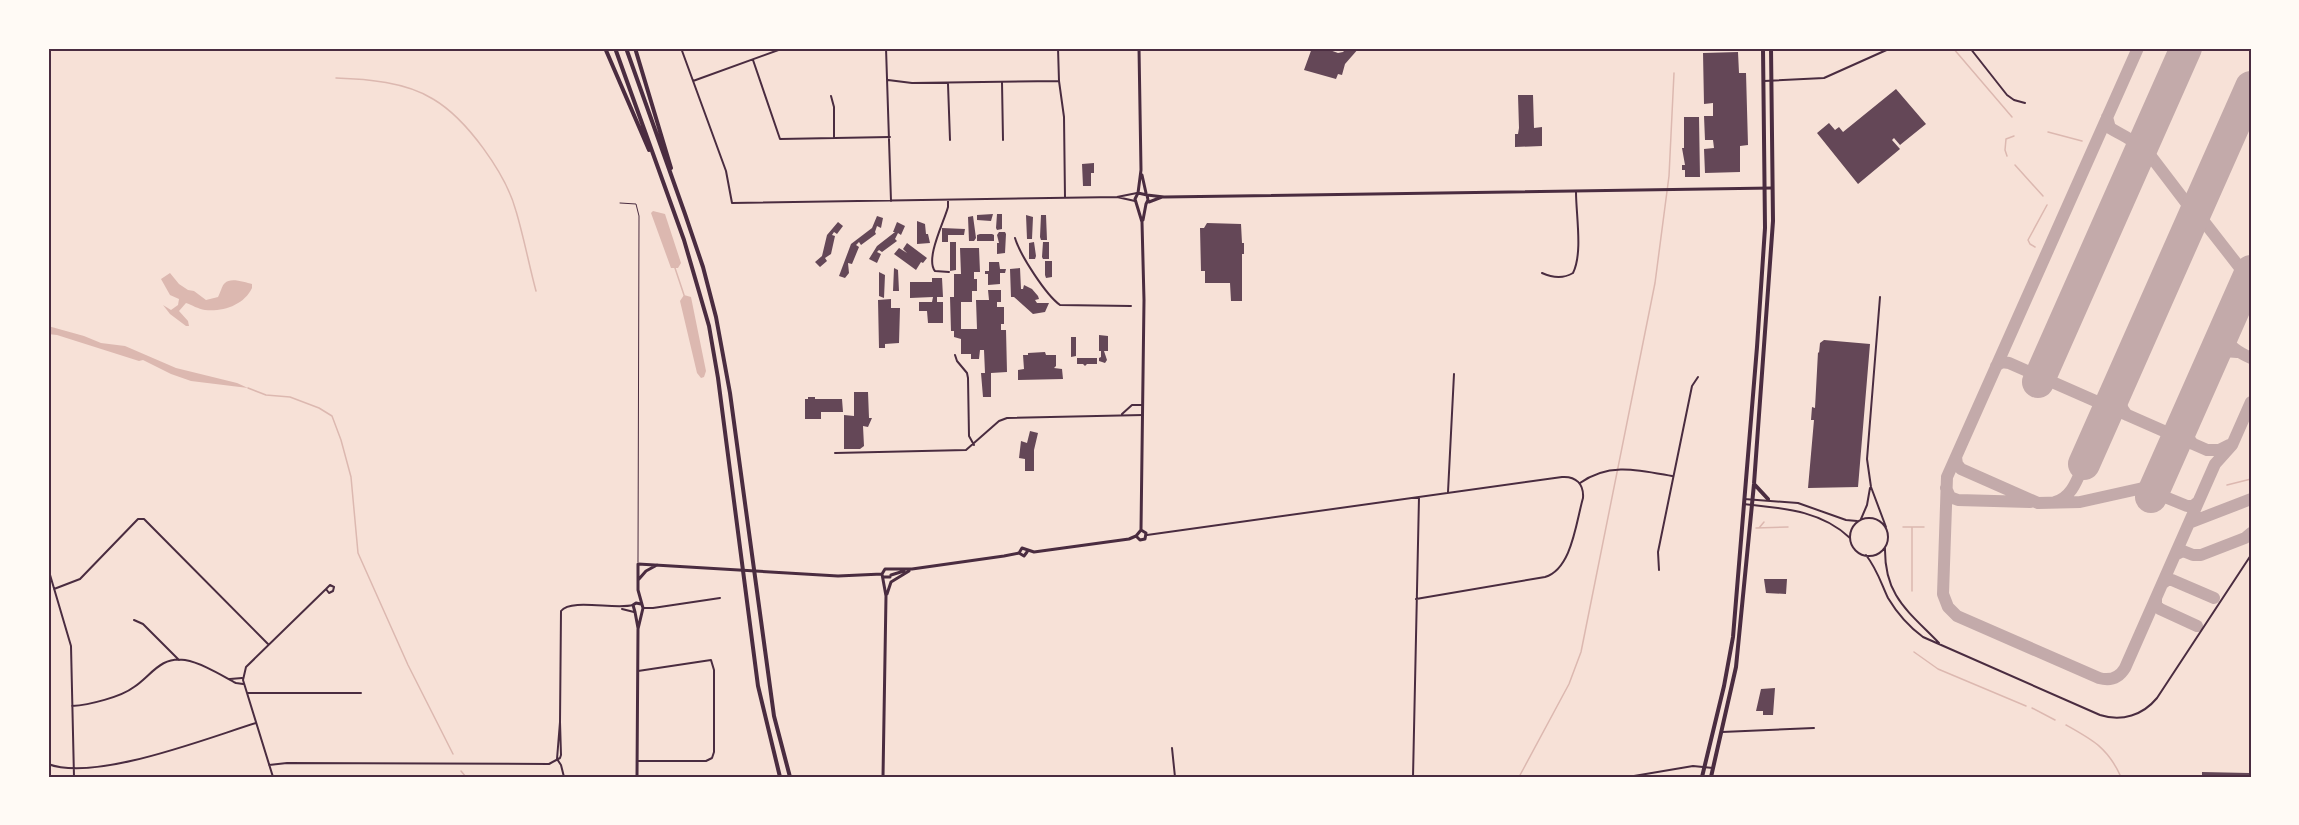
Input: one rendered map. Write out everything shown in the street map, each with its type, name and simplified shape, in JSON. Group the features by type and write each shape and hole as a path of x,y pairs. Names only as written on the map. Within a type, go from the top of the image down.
{"highway":[{"path":"605,48 664,184"},
{"path":"615,48 695,273 709,326 720,390 758,686 780,777"},
{"path":"626,48 686,214"},
{"path":"635,48 703,267 718,328 730,393 774,716 790,777"},
{"path":"1702,777 1730,660 1758,337 1765,228 1763,48"},
{"path":"1711,777 1738,654 1753,499 1771,252 1771,48"},
{"path":"1754,484 1768,499"}],"main road":[{"path":"1140,48 1141,170 1135,202 1142,222"},
{"path":"637,777 638,629 642,608 638,590 638,564 838,576 883,576 1019,553 1024,556 1027,552 1129,538 1136,536 1141,530 1142,222 1147,203 1141,170"},
{"path":"1138,193 1164,197 1772,188"},
{"path":"1135,202 1139,205 1164,197"},
{"path":"1136,536 1142,540 1146,535 1141,530"},
{"path":"638,579 648,569 659,565"},
{"path":"884,777 886,596 884,569 890,574"},
{"path":"889,584 910,570"},
{"path":"886,596 890,574"},
{"path":"638,590 634,604 638,629"},
{"path":"634,604 642,608"},
{"path":"634,612 642,608"}],"street":[{"path":"681,48 726,171 732,203 1117,197 1138,193"},
{"path":"693,81 784,48"},
{"path":"886,48 891,201"},
{"path":"1058,48 1059,81 1064,117 1065,198"},
{"path":"1764,81 1824,78 1891,48"},
{"path":"1970,48 2007,95 2025,103"},
{"path":"753,60 780,140 890,137"},
{"path":"888,80 948,84 1059,81"},
{"path":"1002,82 1003,140"},
{"path":"948,84 950,140"},
{"path":"831,96 834,107 834,138"},
{"path":"1542,273 1562,277 1573,273 1575,269 1578,257 1576,191"},
{"path":"1117,197 1135,202"},
{"path":"948,200 948,207 931,263 933,269 938,272 949,272"},
{"path":"1015,238 1017,247 1024,256 1029,269 1057,303 1063,306 1131,306"},
{"path":"1880,297 1867,450 1871,487 1889,537 1886,547 1886,569 1900,601 1913,620 1940,644"},
{"path":"955,355 967,373 969,436 974,445"},
{"path":"1448,492 1454,374"},
{"path":"1659,570 1658,552 1673,476 1692,386 1698,377"},
{"path":"1122,414 1132,405 1143,405"},
{"path":"835,453 966,450 999,421 1007,418 1143,415"},
{"path":"1580,483 1597,472 1626,468 1673,476"},
{"path":"1146,535 1565,477 1574,478 1580,483 1583,498 1568,552 1564,563 1554,574 1416,599"},
{"path":"1850,538 1852,529 1867,505 1871,487"},
{"path":"1413,777 1419,497"},
{"path":"1744,499 1798,503 1846,520 1872,517 1878,519 1886,527"},
{"path":"1744,504 1802,512 1833,525 1850,538 1855,549 1866,555 1876,568 1888,597 1900,616 1923,637 2111,718 2130,716 2145,709 2157,698 2251,555"},
{"path":"54,589 80,579 138,519 144,519 268,644"},
{"path":"1866,555 1877,554 1886,547"},
{"path":"48,568 70,643 74,777"},
{"path":"273,777 243,677 244,669 326,589"},
{"path":"642,608 720,598"},
{"path":"620,608 634,604"},
{"path":"564,777 557,759 562,609 571,605 620,608 634,612"},
{"path":"134,620 143,624 179,660"},
{"path":"72,706 87,704 129,690 159,665 179,660 191,662 236,683 245,684"},
{"path":"638,671 711,660 714,670 714,752 712,758 706,761 638,761"},
{"path":"230,679 243,677"},
{"path":"248,693 361,693"},
{"path":"48,764 60,767 118,765 256,723"},
{"path":"1722,732 1814,728"},
{"path":"1172,748 1175,777"},
{"path":"269,765 287,763 547,764 557,759"},
{"path":"1628,777 1693,766 1713,768"}],"lane":[{"path":"620,202 636,204 639,216 638,564"}],"shaded area":[{"path":"653,211 665,214 681,263 678,268 671,268 651,213"},
{"path":"170,273 179,284 206,300 218,297 224,284 230,280 252,284 252,288 238,303 219,310 205,310 186,303 179,311 188,321 189,326 186,326 170,314 163,305 171,310 178,305 179,299 170,295 161,279"},
{"path":"684,295 691,297 706,371 704,377 701,378 697,373 680,301"},
{"path":"48,326 101,343 125,346 176,368 237,383 248,388 191,381 143,360 139,361 48,334"}],"building":[{"path":"1312,48 1324,48 1338,53 1347,48 1359,48 1345,64 1342,75 1338,74 1336,79 1304,70"},
{"path":"1738,52 1739,73 1746,73 1748,145 1740,146 1740,172 1705,173 1704,149 1714,148 1713,140 1705,140 1704,116 1713,116 1713,103 1704,104 1703,53"},
{"path":"1896,89 1926,124 1900,145 1894,138 1892,140 1900,149 1858,184 1817,133 1829,123 1835,130 1839,127 1843,132"},
{"path":"1518,95 1533,95 1534,128 1542,127 1542,146 1515,147 1515,134 1518,134 1519,128"},
{"path":"1684,117 1699,117 1700,177 1685,177 1685,170 1682,170 1682,165 1685,165 1682,148 1684,148"},
{"path":"1094,163 1091,186 1083,186 1082,164"},
{"path":"993,214 991,221 977,220 977,215"},
{"path":"997,214 1002,214 1002,229 997,230 996,228"},
{"path":"1026,215 1033,217 1032,239 1027,239"},
{"path":"1041,215 1046,215 1047,240 1041,240 1040,237"},
{"path":"877,216 883,218 881,228 877,226 876,234 861,245 859,242 856,245 859,247 852,264 848,263 849,273 845,278 839,276 851,244 872,228"},
{"path":"973,216 976,238 974,241 969,241 968,217"},
{"path":"917,221 925,224 930,243 917,244"},
{"path":"838,222 843,226 837,234 834,232 832,235 835,236 831,254 825,258 827,261 820,267 815,262 822,256 827,235"},
{"path":"897,222 905,226 901,235 898,233 895,239 897,241 882,252 879,250 877,252 881,254 877,263 869,259 877,246 895,232 893,232"},
{"path":"1207,223 1241,224 1242,243 1244,243 1242,301 1231,301 1230,283 1205,283 1205,271 1201,271 1200,228 1204,228"},
{"path":"942,228 965,229 964,235 948,235 948,242 942,242"},
{"path":"999,232 1006,234 1005,253 997,254 997,243 999,243 997,235"},
{"path":"977,235 994,235 994,241 977,241"},
{"path":"950,242 956,242 956,270 950,271"},
{"path":"1034,242 1036,256 1035,259 1029,259 1029,243"},
{"path":"1043,242 1049,242 1049,259 1042,257"},
{"path":"907,243 927,258 916,270 894,254 899,248 907,253 903,249"},
{"path":"960,248 979,248 980,272 974,272 974,279 977,279 977,291 972,291 972,302 961,302 961,329 977,329 976,300 989,300 988,290 1001,290 1001,302 997,302 997,307 1004,307 1004,324 1001,324 1001,330 1006,330 1007,372 991,373 991,397 983,397 981,373 985,373 984,350 980,350 979,359 971,359 971,354 961,354 961,339 954,337 954,331 951,331 950,297 954,297 954,274 961,274"},
{"path":"1045,261 1052,261 1052,277 1046,278"},
{"path":"989,262 999,262 1000,269 1006,269 1005,273 1000,273 1000,284 988,285 988,274 985,274 985,271 989,271"},
{"path":"894,268 898,270 899,291 893,291"},
{"path":"1020,268 1021,289 1024,285 1032,289 1038,296 1039,299 1035,300 1037,303 1049,303 1045,312 1033,314 1014,297 1011,297 1010,269"},
{"path":"879,272 885,275 884,298 879,296"},
{"path":"932,278 942,278 943,297 937,297 937,302 943,302 943,323 928,323 927,311 919,311 919,302 932,302 933,297 910,298 910,282 932,282"},
{"path":"891,299 891,308 900,308 899,343 885,344 885,348 879,348 878,300"},
{"path":"1099,335 1108,336 1108,351 1104,351 1107,360 1105,363 1099,361 1101,351 1099,351"},
{"path":"1071,337 1076,337 1076,356 1071,357"},
{"path":"1824,340 1870,344 1858,487 1808,488 1814,420 1811,420 1812,407 1815,408 1818,352 1820,343"},
{"path":"1045,352 1046,355 1056,355 1054,368 1062,369 1063,379 1018,380 1018,370 1024,369 1023,355"},
{"path":"1077,358 1097,358 1097,364 1085,366 1077,364"},
{"path":"854,392 868,392 869,418 872,418 868,427 863,426 864,446 860,449 844,449 844,415 854,416"},
{"path":"808,397 842,399 843,412 821,412 821,419 805,419 805,399"},
{"path":"1030,431 1038,433 1034,450 1034,471 1025,471 1025,459 1019,458 1021,441 1027,443"},
{"path":"1764,579 1787,579 1786,594 1766,593"},
{"path":"1775,688 1773,715 1763,715 1763,711 1756,711 1761,689"},
{"path":"2202,772 2249,773 2249,777 2202,777"}],"waterway":[{"path":"1953,48 2012,117"},
{"path":"1519,777 1569,684 1581,652 1655,283 1669,176 1674,73"},
{"path":"336,78 399,85 422,93 446,108 472,133 504,181 511,196 536,291"},
{"path":"2048,132 2082,141"},
{"path":"2007,156 2006,139 2014,136"},
{"path":"2015,165 2043,196"},
{"path":"2035,247 2028,240 2047,205"},
{"path":"675,268 684,295"},
{"path":"248,388 266,395 290,397 319,408 332,416 351,477 358,553 408,665 453,754"},
{"path":"2227,485 2251,479"},
{"path":"1759,528 1764,522"},
{"path":"1756,528 1788,527"},
{"path":"1903,527 1924,527"},
{"path":"1912,527 1912,591"},
{"path":"1914,652 1938,669 2026,706"},
{"path":"2032,708 2055,720"},
{"path":"2066,725 2099,746 2111,759 2121,777"},
{"path":"461,771 466,777"}],"taxiway":[{"path":"2138,48 1947,477 1943,594 1948,607 1957,616 2099,678 2110,679 2117,676 2125,668 2215,464 2232,445 2251,402"},
{"path":"2131,139 2142,138 2151,127 2158,112"},
{"path":"2107,117 2110,128 2136,145 2137,156 2129,177"},
{"path":"2143,146 2191,209 2191,220 2174,261"},
{"path":"2217,163 2201,201 2202,216 2251,282"},
{"path":"2166,277 2176,256"},
{"path":"2239,298 2227,326 2227,340 2231,346 2251,358"},
{"path":"2127,415 2119,398 2119,389 2124,371 2136,345"},
{"path":"2193,444 2186,435 2185,422 2212,360 2224,351 2237,352"},
{"path":"1996,366 2002,362 2009,363 2207,450 2219,450 2229,445"},
{"path":"1956,457 1961,469 2038,503 2080,502 2143,488 2187,506 2193,506 2198,502"},
{"path":"2055,502 2070,492 2084,464"},
{"path":"1946,488 1950,497 1958,500 2030,502"},
{"path":"2189,523 2251,499"},
{"path":"2175,555 2183,551 2201,555 2245,538 2251,533"},
{"path":"2162,584 2167,580 2172,580 2214,598"},
{"path":"2156,599 2156,605 2160,609 2197,626"}],"runway":[{"path":"2038,382 2186,48"},
{"path":"2084,464 2251,87"},
{"path":"2151,497 2251,271"}]}
